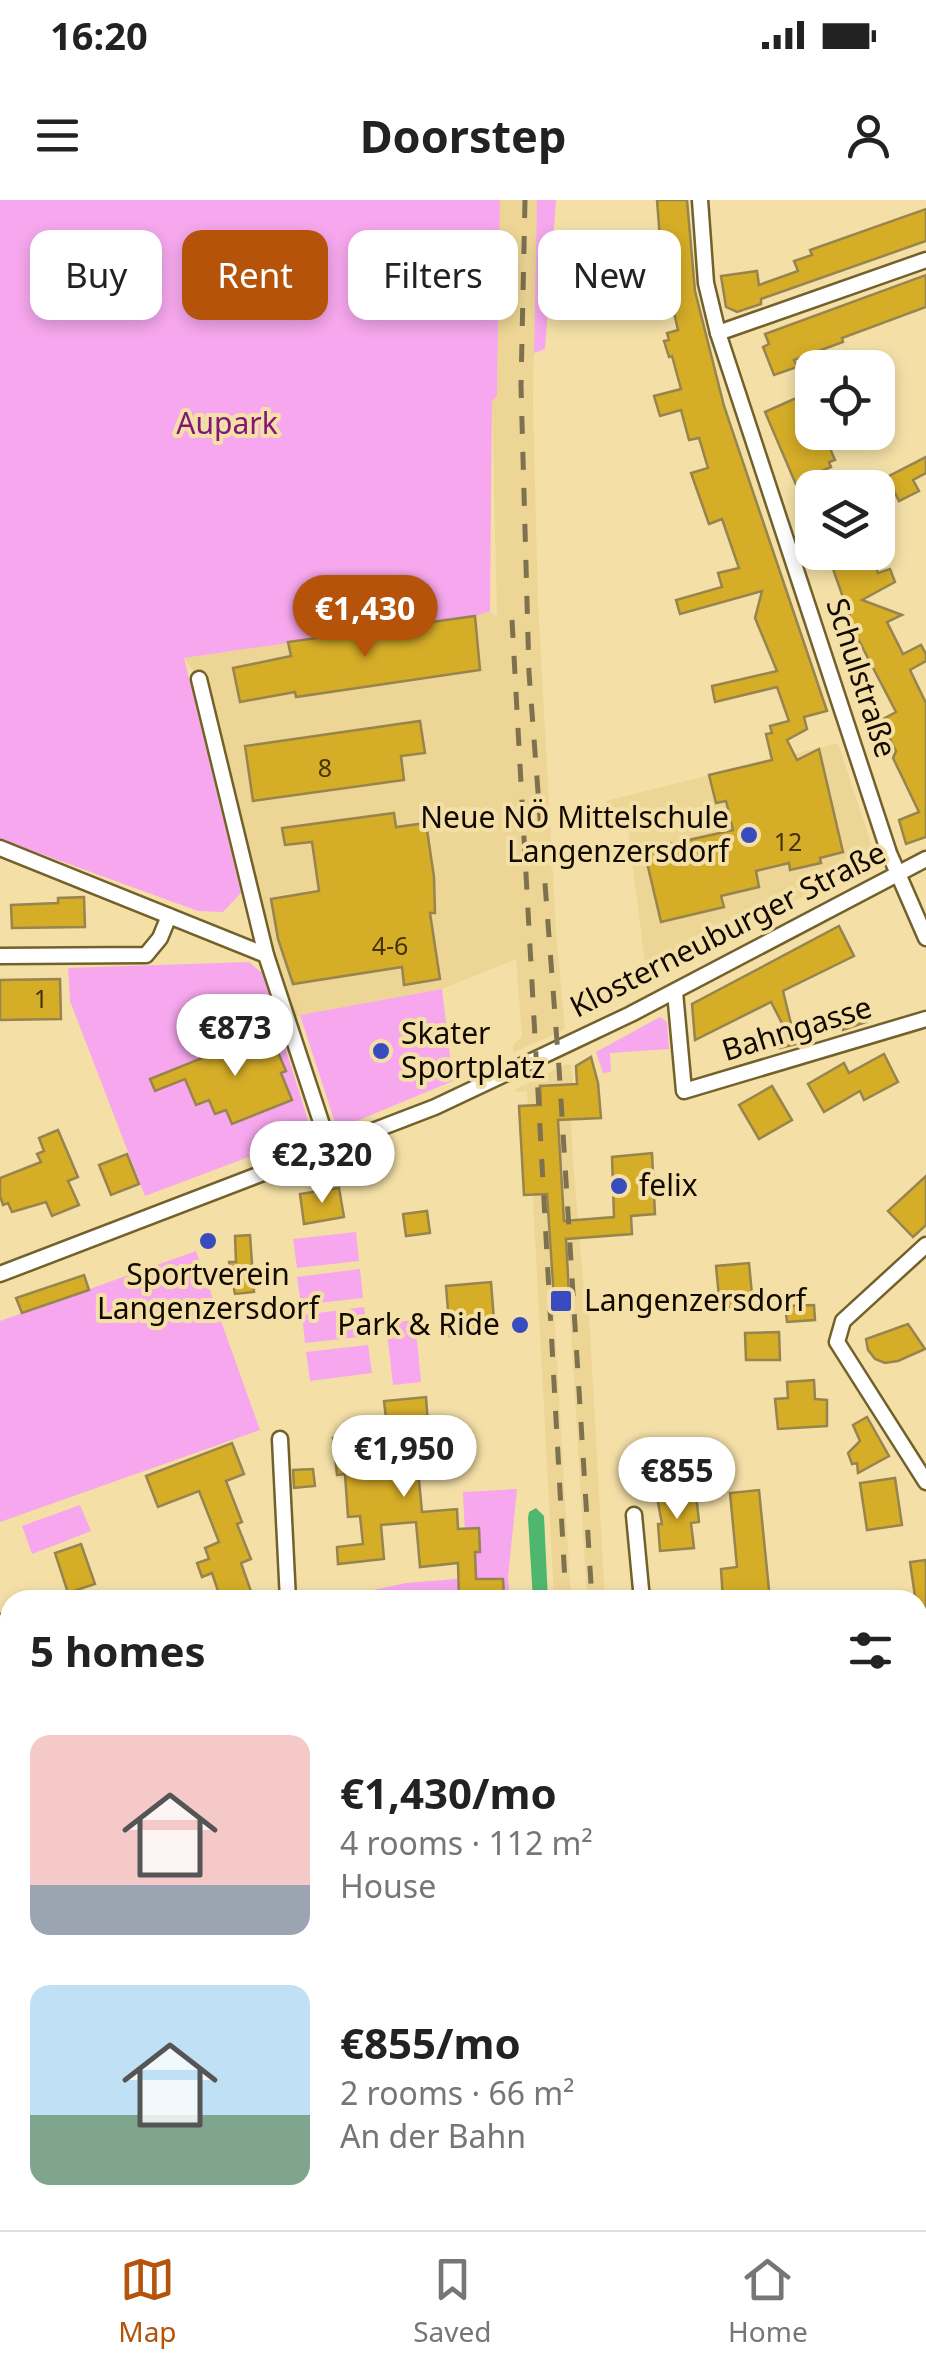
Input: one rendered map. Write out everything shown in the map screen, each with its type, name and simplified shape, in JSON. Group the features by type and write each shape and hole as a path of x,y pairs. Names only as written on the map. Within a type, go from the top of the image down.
{"street":[{"name":"Schulstraße","path":"700,200 706,283 718,333 896,873 926,938"},
{"path":"718,333 926,260"},
{"path":"199,679 266,955 330,1149"},
{"path":"0,848 266,955"},
{"name":"Klosterneuburger Straße","path":"0,1274 434,1107 675,992 926,858"},
{"path":"0,956 146,955 160,938 169,916"},
{"name":"Bahngasse","path":"675,992 684,1090 926,1018"},
{"path":"926,1245 842,1321 838,1342 926,1482"},
{"path":"280,1439 288,1590"},
{"path":"634,1515 641,1590"}],"shaded area":[{"path":"500,200 537,200 533,403 538,601 565,1029 513,1053 513,1046 522,1036 516,959 442,989 288,1020 199,679 184,658 490,611 497,618 492,402 497,394 498,320 518,320 518,230 500,230"},
{"name":"Neue NÖ Mittelschule Langenzersdorf","path":"838,743 877,861 692,951 645,963 626,814 609,817 606,801"},
{"path":"571,1065 577,1119 571,1120 573,1159 583,1282 588,1294 604,1590 586,1590 557,1097 545,1157 570,1590 553,1590 527,1091 515,1089"},
{"path":"536,1508 544,1516 548,1590 532,1590 529,1512"}],"green space":[{"name":"Aupark","path":"0,200 500,200 500,230 348,230 348,320 498,320 497,395 492,402 490,611 184,658 241,893 223,912 198,911 0,839"},
{"path":"537,200 556,200 554,230 538,230 538,320 547,320 545,349 534,353"},
{"path":"249,962 262,973 312,1133 145,1196 70,1001 68,968"},
{"name":"Skater Sportplatz","path":"442,989 453,1081 337,1129 300,1015"},
{"path":"660,1017 667,1022 669,1049 610,1053 611,1072 603,1073 596,1052"},
{"path":"356,1232 359,1261 297,1268 293,1239"},
{"path":"196,1251 260,1430 0,1522 0,1321"},
{"path":"360,1269 363,1298 301,1305 297,1277"},
{"path":"364,1307 368,1336 305,1343 302,1315"},
{"path":"415,1320 421,1382 393,1385 386,1323"},
{"path":"368,1345 372,1373 310,1381 306,1352"},
{"path":"517,1489 509,1590 373,1590 467,1578 463,1492"},
{"path":"80,1505 91,1531 32,1554 22,1526"}],"building":[{"path":"657,200 687,200 695,291 724,406 827,711 804,717 807,729 787,740 797,760 819,749 843,852 820,858 821,863 790,870 789,863 756,871 759,887 721,896 724,907 661,922 644,850 733,830 726,801 716,803 709,775 772,760 766,734 772,733 770,726 789,721 777,687 715,702 712,686 777,671 755,618 762,591 680,614 676,600 722,587 718,573 739,568 722,519 709,524 691,473 708,468 699,438 689,440 681,410 660,416 654,396 681,389 664,341 669,340 667,333 678,330 676,320 681,320 681,230 659,230"},
{"path":"926,209 926,241 761,299 761,304 737,312 726,307 721,276 757,271 759,285 798,271 794,261 812,255 810,250"},
{"path":"926,275 926,307 842,338 843,342 821,350 795,350 795,368 774,375 763,347 769,344 765,334"},
{"path":"795,399 795,450 831,450 835,460 829,462 831,467 795,470 795,482 765,412"},
{"path":"926,457 926,473 913,480 919,491 899,501 895,473"},
{"path":"833,570 890,570 895,582 862,600 902,615 887,622 903,654 921,645 926,654 926,661 910,670 926,703 926,837 906,844 899,820 919,812 893,758 896,751 881,720 896,712 857,637"},
{"path":"475,616 480,670 240,702 233,668 291,656 288,642"},
{"path":"420,721 425,753 401,756 404,780 253,801 245,746"},
{"path":"394,813 396,827 426,823 434,877 435,913 430,913 440,979 404,985 402,967 293,984 278,939 271,899 319,891 312,842 285,845 282,828"},
{"path":"84,897 85,927 12,928 11,905 58,903 58,898"},
{"path":"839,926 854,956 783,991 796,1044 780,1048 775,1032 785,1029 771,1002 695,1040 692,1004"},
{"path":"60,979 61,1019 0,1020 0,980"},
{"path":"859,1003 866,1022 843,1030 837,1011"},
{"path":"264,1033 286,1071 281,1073 292,1100 232,1124 226,1110 215,1114 209,1100 196,1105 185,1079 155,1091 150,1079"},
{"path":"884,1054 898,1082 864,1100 860,1091 824,1112 808,1084 844,1063 849,1073"},
{"path":"591,1057 601,1118 558,1120 564,1221 614,1217 612,1157 652,1153 655,1214 631,1216 632,1234 566,1239 570,1313 555,1314 547,1194 524,1195 519,1106 541,1105 540,1086 577,1084 576,1066"},
{"path":"772,1086 792,1120 759,1139 739,1105"},
{"path":"58,1130 78,1177 68,1181 79,1205 52,1216 46,1202 12,1212 8,1203 3,1205 0,1178 41,1162 37,1154 44,1151 39,1138"},
{"path":"127,1154 139,1184 111,1195 99,1165"},
{"path":"926,1176 926,1225 913,1237 888,1211"},
{"path":"339,1188 344,1217 304,1224 300,1194"},
{"path":"427,1211 430,1233 406,1236 403,1214"},
{"path":"250,1235 254,1292 235,1294 229,1262 236,1262 235,1236"},
{"path":"749,1263 753,1305 720,1308 716,1266"},
{"path":"84,1275 89,1290 22,1313 16,1298"},
{"path":"491,1282 495,1333 450,1336 446,1286"},
{"path":"814,1305 815,1320 787,1322 785,1306"},
{"path":"908,1324 925,1349 898,1361 885,1363 875,1359 866,1339"},
{"path":"779,1332 780,1360 746,1360 745,1333"},
{"path":"814,1380 815,1399 827,1400 827,1426 778,1429 775,1399 788,1398 787,1382"},
{"path":"426,1397 428,1425 414,1427 422,1512 457,1509 458,1529 479,1528 476,1579 503,1579 504,1590 459,1590 458,1563 420,1567 416,1522 381,1525 384,1559 338,1564 337,1547 363,1544 360,1516 348,1517 345,1474 337,1475 333,1438 388,1436 384,1401"},
{"path":"867,1417 889,1456 858,1473 857,1463 852,1464 848,1453 860,1441 853,1425"},
{"path":"232,1443 244,1474 226,1481 251,1559 241,1563 250,1590 218,1590 212,1573 202,1577 197,1563 209,1559 205,1548 219,1542 199,1491 158,1507 146,1476"},
{"path":"313,1469 315,1486 294,1488 293,1470"},
{"path":"895,1478 902,1525 867,1530 860,1483"},
{"path":"759,1490 769,1590 722,1590 721,1569 737,1567 730,1493"},
{"path":"696,1494 699,1522 691,1523 694,1548 660,1551 658,1524 662,1524 657,1497"},
{"path":"81,1544 95,1584 67,1590 55,1553"},
{"path":"926,1560 926,1590 914,1590 910,1562"}],"railway":[{"path":"525,200 521,386 529,673 559,1068 591,1590"},
{"path":"512,620 565,1590"}],"place":[{"name":"Neue NÖ Mittelschule Langenzersdorf","path":"749,835"},
{"name":"Skater Sportplatz","path":"381,1051"},
{"name":"felix","path":"619,1186"},
{"name":"Sportverein Langenzersdorf","path":"208,1241"},
{"name":"Langenzersdorf","path":"561,1301"},
{"name":"Park & Ride","path":"520,1325"}]}
